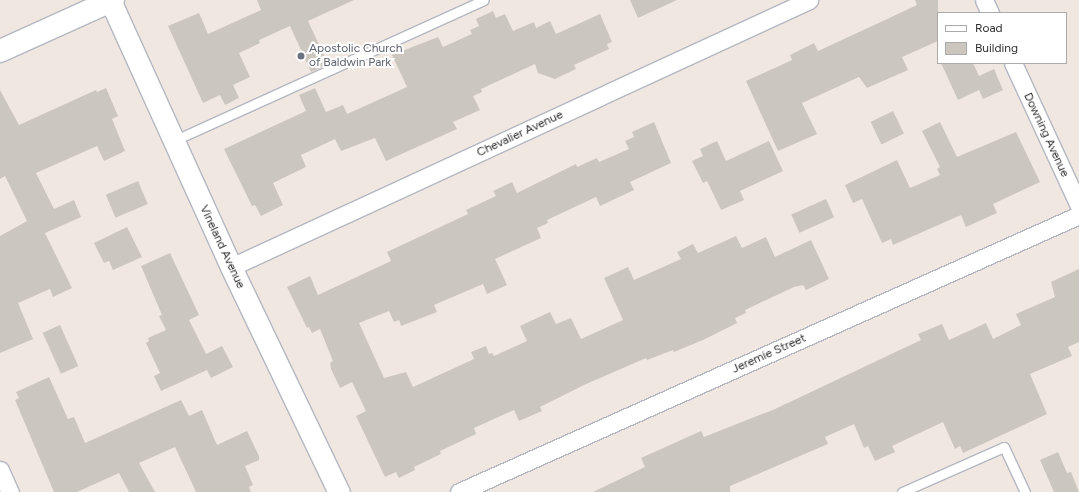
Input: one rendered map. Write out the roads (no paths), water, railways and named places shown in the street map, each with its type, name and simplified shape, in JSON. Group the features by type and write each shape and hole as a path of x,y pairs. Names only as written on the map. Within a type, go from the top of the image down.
{"main road":[{"path":"0,51 111,0"}],"street":[{"name":"Vineland Avenue","path":"111,0 231,267 339,492"},
{"name":"Chevalier Avenue","path":"231,267 809,0"},
{"path":"984,0 990,12"},
{"name":"Downing Avenue","path":"1013,64 1079,206"},
{"name":"Jeremie Street","path":"459,492 1079,215"},
{"path":"0,470 10,492"}],"lane":[{"path":"174,141 484,0"},
{"path":"902,492 1004,447 1025,492"}],"place":[{"name":"Apostolic Church of Baldwin Park","path":"301,56"}]}
